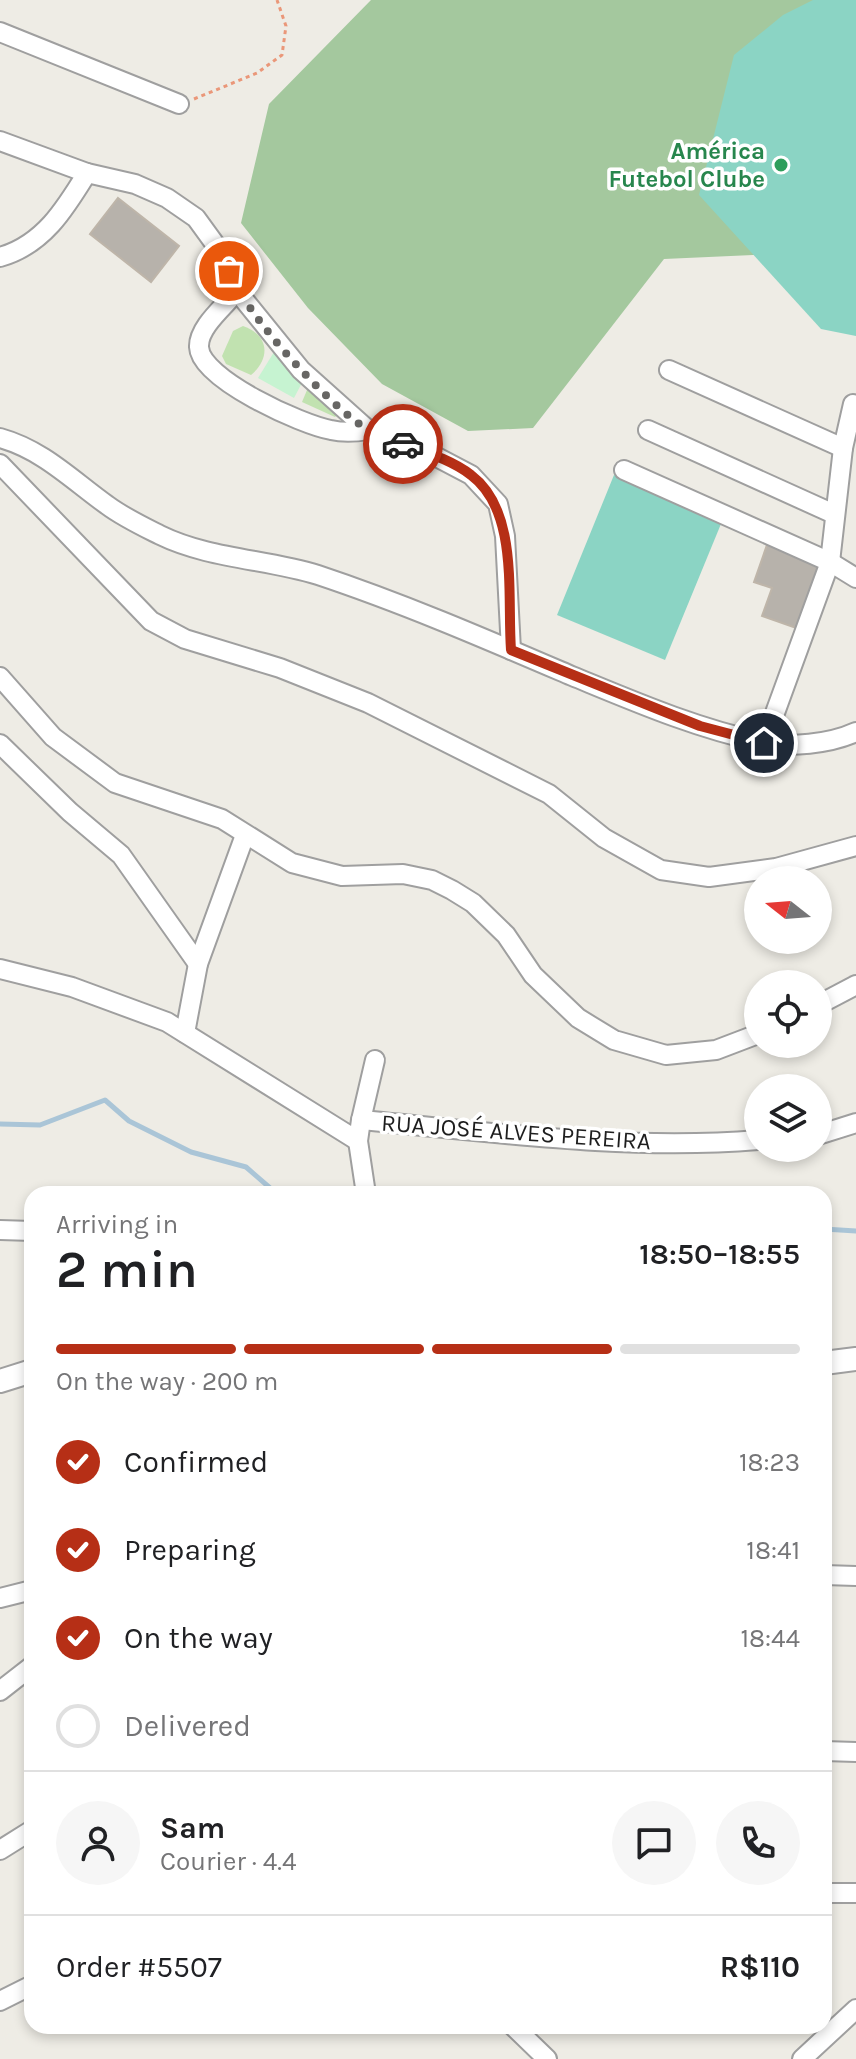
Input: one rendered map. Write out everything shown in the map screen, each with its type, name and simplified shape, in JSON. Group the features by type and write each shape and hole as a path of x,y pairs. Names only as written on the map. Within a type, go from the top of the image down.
{"street":[{"path":"0,32 179,104"},
{"path":"0,141 87,173 135,184 167,198 196,218 220,251 237,291 301,370 368,430 431,454 471,475 498,504 505,536 511,650"},
{"path":"0,257 18,251 44,234 87,173"},
{"path":"237,291 201,335 199,349 206,364 254,397 311,425 349,432 368,430"},
{"path":"669,370 843,448"},
{"path":"764,743 830,562 843,448 853,404"},
{"path":"648,430 834,514"},
{"path":"0,438 18,443 59,467 109,507 162,536 200,550 318,575 401,604 700,726 764,743 805,743 856,732"},
{"path":"0,464 151,621 185,639 280,668 368,703 549,794 604,838 661,870 709,877 776,868 856,846"},
{"path":"624,470 830,562 856,578"},
{"path":"0,677 53,737 115,783 222,819 292,863 329,873 362,877 403,874 432,880 452,890 473,903 506,935 533,975 578,1018 614,1040 666,1055 716,1050 744,1039"},
{"path":"0,744 121,855 198,964"},
{"path":"185,1033 198,964 245,835"},
{"name":"RUA JOSÉ ALVES PEREIRA","path":"0,969 42,978 133,1007 185,1033 358,1141 361,1120 618,1142 698,1145 744,1141"},
{"path":"832,998 856,985"},
{"path":"361,1120 375,1060"},
{"path":"832,1131 856,1123"},
{"path":"358,1141 364,1186"},
{"path":"0,1230 24,1231"},
{"path":"832,1362 856,1359"},
{"path":"0,1381 24,1374"},
{"path":"832,1575 856,1576"},
{"path":"0,1598 24,1592"},
{"path":"1,1690 24,1672"},
{"path":"832,1751 856,1752"},
{"path":"0,1850 24,1835"},
{"path":"832,1893 856,1893"},
{"path":"0,2001 24,1989"},
{"path":"832,2031 856,2009"},
{"path":"521,2034 547,2059"},
{"path":"802,2059 829,2034"}],"path":[{"path":"179,104 223,90 257,73 282,55 286,26 277,0"}],"green space":[{"path":"371,0 856,0 774,254 664,259 533,428 468,431 382,384 308,308 241,223 269,104"},
{"path":"243,326 258,335 264,348 262,361 251,375 226,364 222,356 233,331"},
{"path":"274,352 305,377 294,398 258,378"},
{"path":"310,383 338,414 335,417 302,402"}],"shaded area":[{"name":"América Futebol Clube","path":"813,0 856,0 856,336 821,329 699,195 734,55 783,15"},
{"path":"614,475 723,519 665,660 557,615"}],"building":[{"path":"118,198 179,246 151,282 90,234"},
{"path":"768,542 822,561 799,629 762,616 772,588 754,582"}],"waterway":[{"path":"0,1124 40,1125 105,1100 129,1121 191,1152 246,1167 268,1186"},
{"path":"832,1230 856,1231"}],"way so far":[{"path":"229,271 237,291 301,370 368,430 403,444"}],"place":[{"name":"América Futebol Clube","path":"781,165"}],"route":[{"path":"403,444 431,454 471,475 498,504 505,536 511,650 700,726 764,743"}]}
